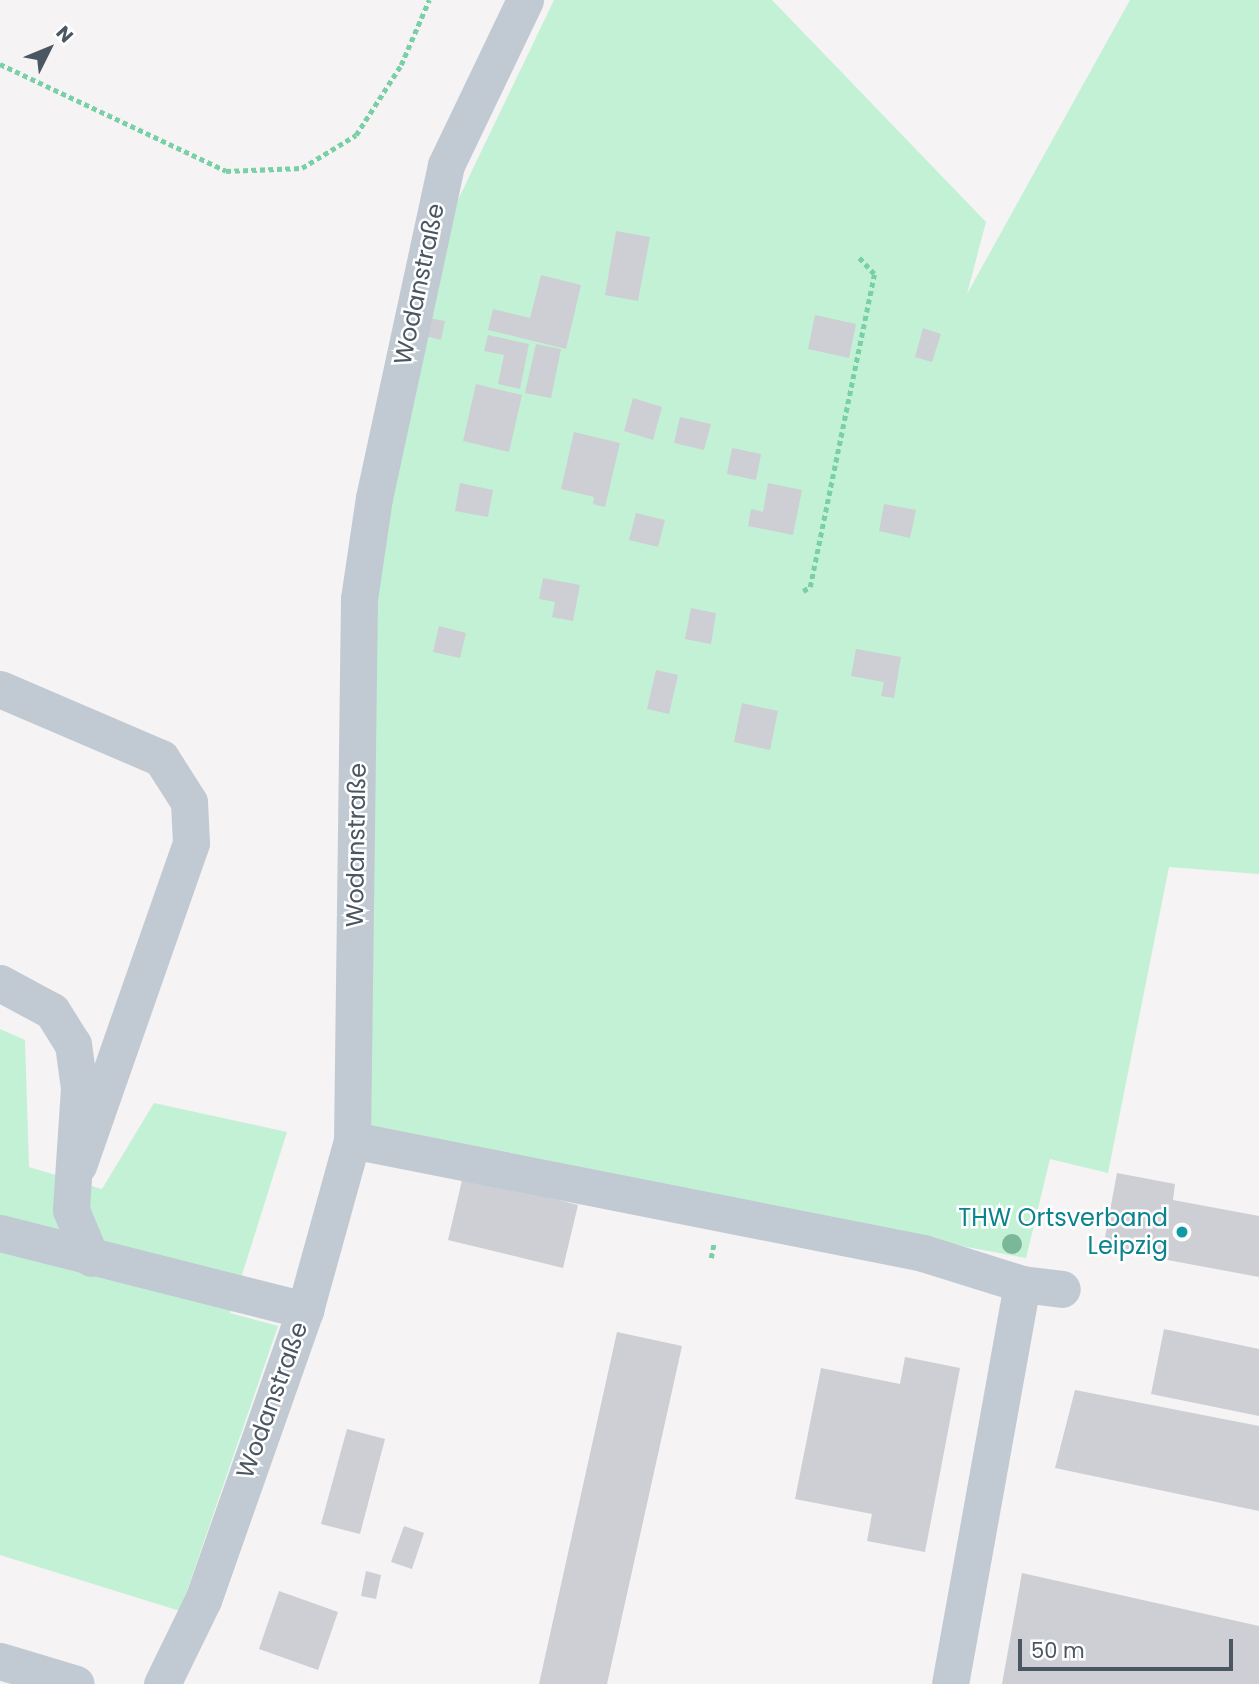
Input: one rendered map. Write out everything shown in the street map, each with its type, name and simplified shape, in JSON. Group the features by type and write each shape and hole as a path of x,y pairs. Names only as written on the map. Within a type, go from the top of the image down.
{"street":[{"name":"Wodanstraße","path":"162,1684 203,1600 305,1310 352,1140 359,599 374,498 446,164 525,0"},
{"path":"0,689 161,758 189,802 191,842 78,1165"},
{"path":"0,983 52,1011 73,1044 78,1165 72,1210 91,1258"},
{"path":"352,1140 923,1254 1022,1284 1062,1289"},
{"path":"0,1233 305,1310"},
{"path":"950,1684 1022,1284"},
{"path":"0,1661 76,1684"}],"path":[{"path":"0,64 226,171 302,168 356,135 401,65 429,0"},
{"path":"803,591 810,587 874,274 858,257"}],"green space":[{"path":"554,0 772,0 986,222 967,294 1130,0 1259,0 1259,874 1169,867 1108,1173 1050,1159 1026,1258 369,1136 359,599 418,283"},
{"path":"0,1029 25,1040 29,1167 102,1189 154,1103 287,1132 230,1313 278,1326 180,1611 0,1555"}],"building":[{"path":"616,231 650,237 638,301 605,295"},
{"path":"541,275 581,285 566,349 488,330 493,309 530,318"},
{"path":"815,315 856,324 849,358 808,349"},
{"path":"429,318 445,321 441,340 425,336"},
{"path":"923,328 941,334 932,362 915,357"},
{"path":"488,335 529,344 520,389 498,384 504,355 484,351"},
{"path":"536,344 561,349 551,398 525,393"},
{"path":"476,384 522,395 509,452 463,441"},
{"path":"633,398 662,407 653,440 624,431"},
{"path":"680,417 711,424 704,450 674,443"},
{"path":"574,432 620,443 605,507 593,504 594,497 561,489"},
{"path":"732,448 761,454 756,480 727,474"},
{"path":"460,483 493,490 488,517 455,511"},
{"path":"768,483 802,490 793,535 748,526 751,509 763,512"},
{"path":"884,504 916,510 910,538 879,531"},
{"path":"636,513 665,520 658,547 629,540"},
{"path":"543,578 580,585 573,621 552,617 555,602 539,599"},
{"path":"691,608 716,613 711,644 685,639"},
{"path":"439,626 466,633 460,658 433,652"},
{"path":"856,649 901,657 894,698 881,696 884,682 851,676"},
{"path":"656,670 678,675 669,714 647,709"},
{"path":"742,703 778,711 770,750 734,742"},
{"name":"THW Ortsverband Leipzig","path":"1117,1173 1175,1184 1173,1200 1259,1216 1259,1277 1103,1248"},
{"path":"463,1176 578,1205 563,1268 448,1240"},
{"path":"1164,1329 1259,1349 1259,1416 1151,1394"},
{"path":"617,1332 682,1346 607,1684 539,1684"},
{"path":"905,1357 960,1368 925,1552 867,1541 872,1514 795,1499 821,1368 900,1384"},
{"path":"1075,1390 1259,1426 1259,1511 1055,1468"},
{"path":"347,1429 385,1439 360,1534 321,1524"},
{"path":"404,1526 424,1533 412,1569 391,1562"},
{"path":"366,1571 381,1575 376,1599 361,1596"},
{"path":"1022,1573 1259,1626 1259,1684 1002,1684"},
{"path":"279,1591 338,1612 318,1670 259,1649"}],"place":[{"name":"THW Ortsverband Leipzig","path":"1182,1232"}]}
